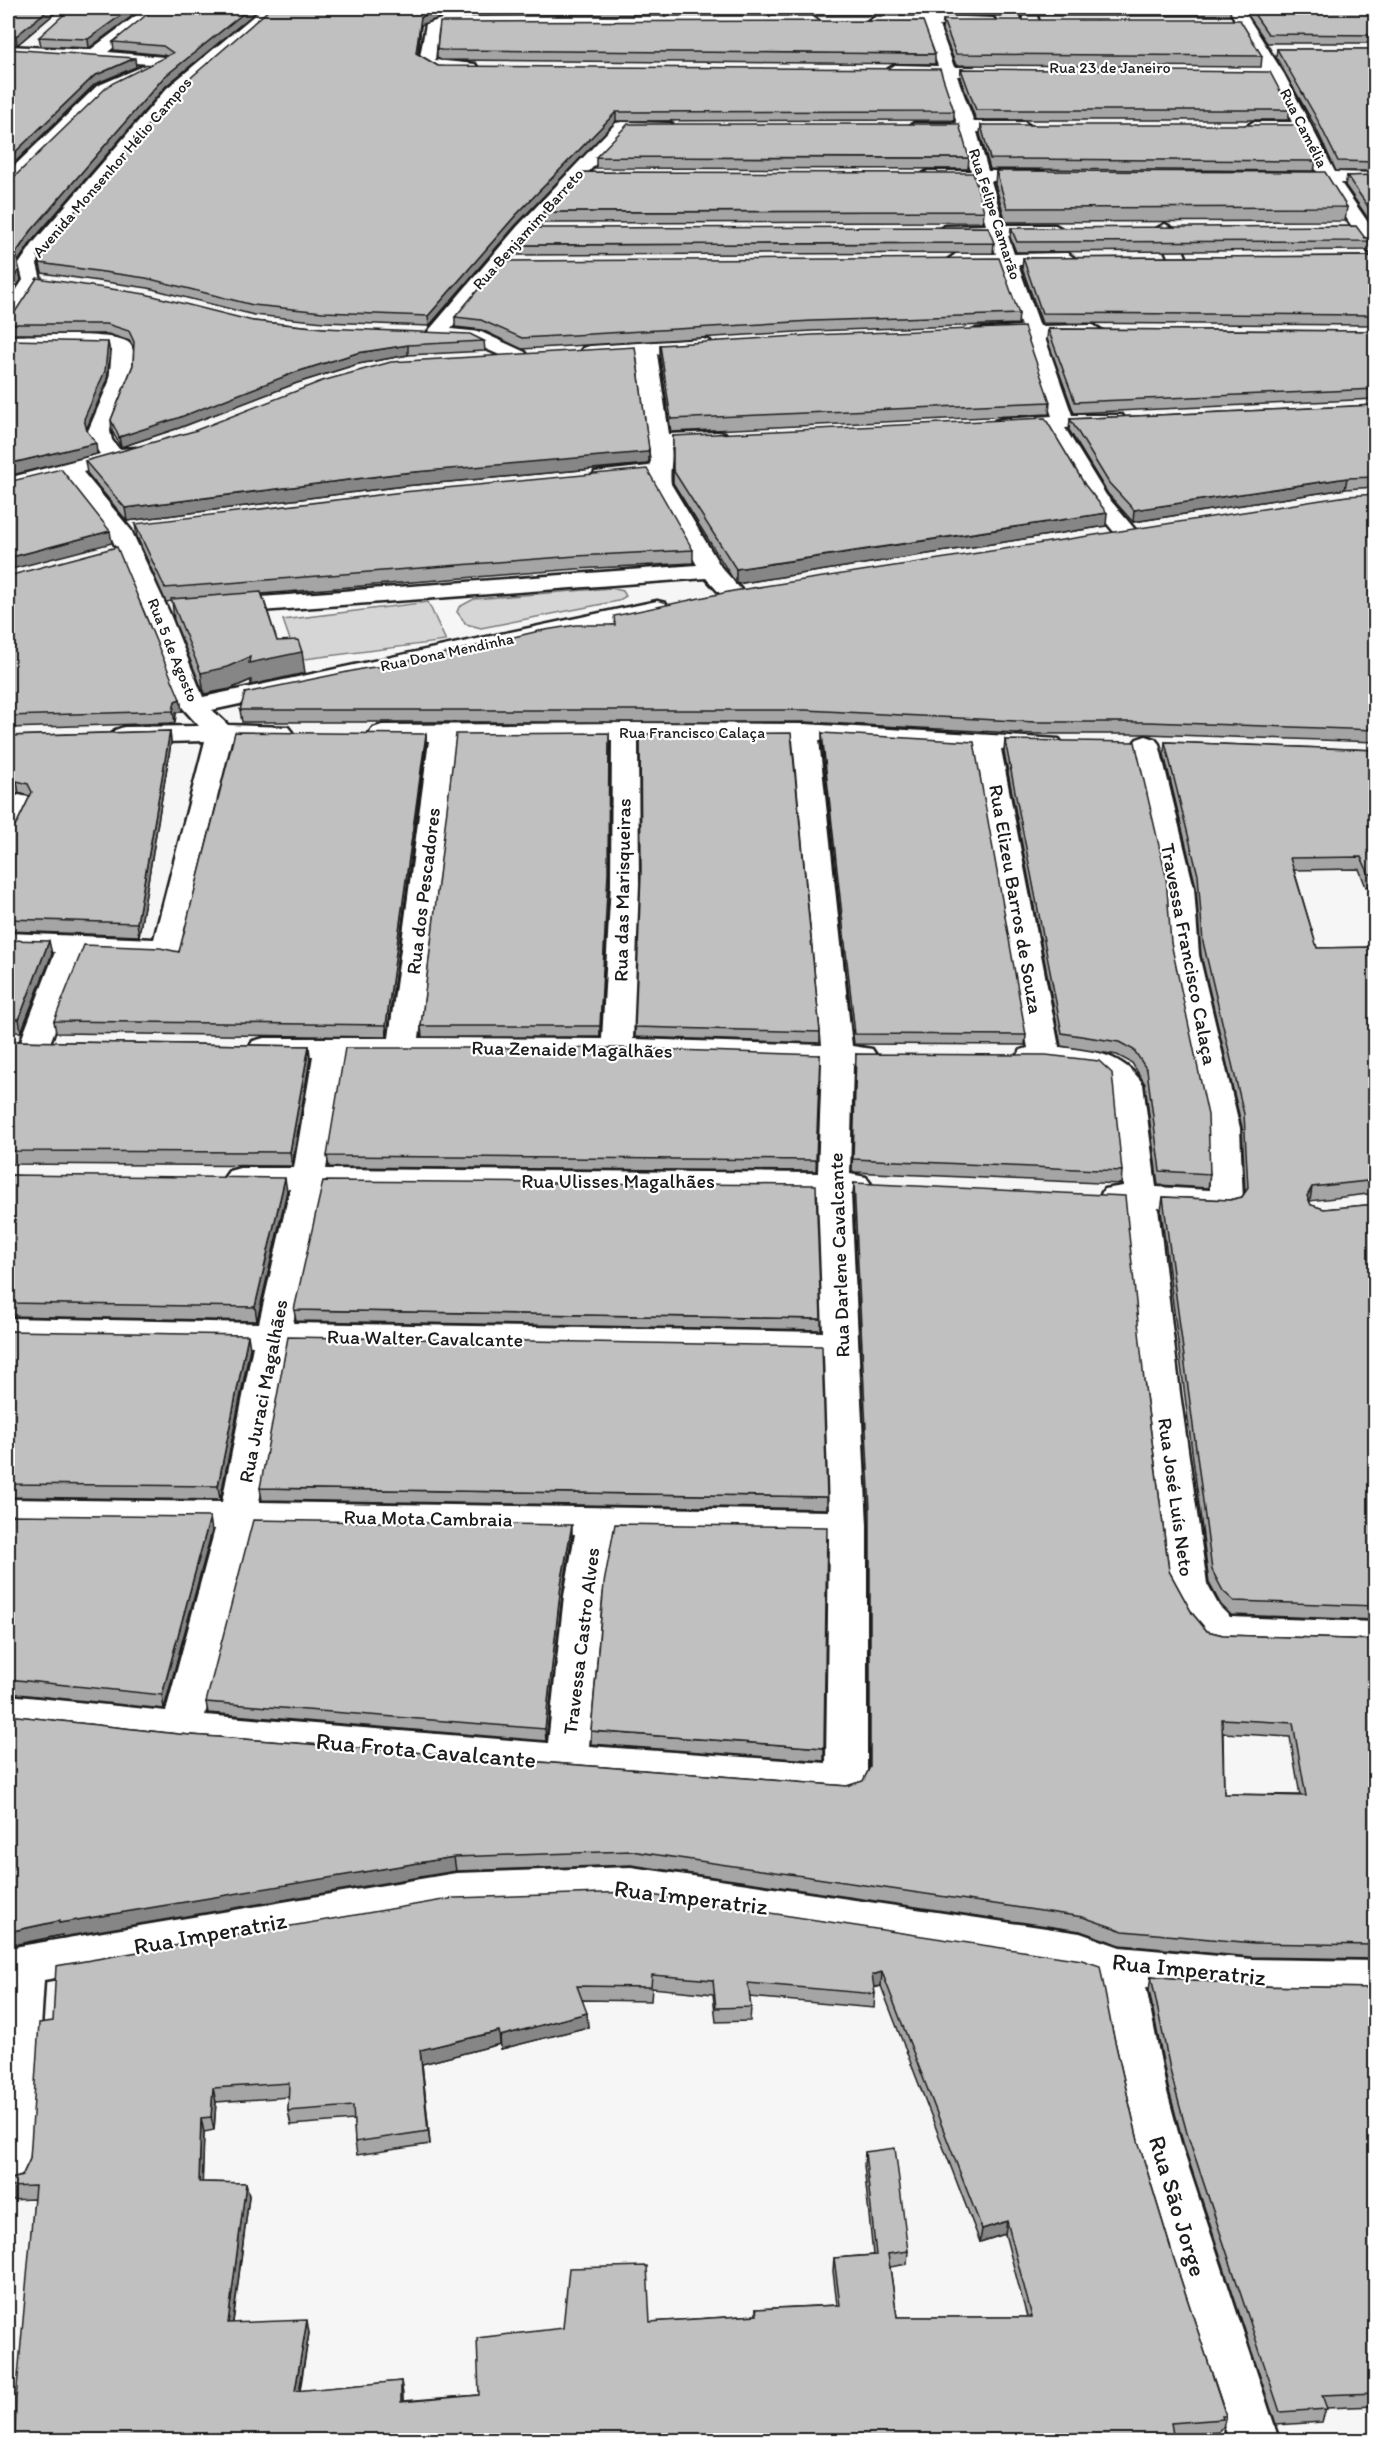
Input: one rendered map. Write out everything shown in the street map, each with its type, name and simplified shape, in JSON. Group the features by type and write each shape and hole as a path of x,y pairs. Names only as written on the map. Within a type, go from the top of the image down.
{"street":[{"path":"94,55 155,8"},
{"name":"Avenida Monsenhor Hélio Campos","path":"8,317 32,280 28,264 40,246 173,91 271,8"},
{"name":"Rua Camélia","path":"1235,8 1263,50 1305,127 1329,178 1361,228 1372,255"},
{"path":"487,67 440,67 427,62 431,27 445,23 517,14 823,21"},
{"path":"858,21 926,14 1026,18"},
{"name":"Rua Felipe Camarão","path":"926,14 967,128 997,231 1035,331 1058,422 1097,498 1125,533"},
{"path":"1221,22 1244,23"},
{"path":"15,51 39,36"},
{"path":"1263,50 1285,50"},
{"path":"15,51 205,63"},
{"path":"8,180 103,89 164,62"},
{"name":"Rua 23 de Janeiro","path":"878,70 948,70 970,73 1274,70"},
{"path":"898,128 1046,127"},
{"path":"1237,127 1305,127"},
{"name":"Rua Benjamim Barreto","path":"437,333 523,231 622,128 691,128"},
{"path":"575,175 599,175"},
{"path":"909,176 1063,176"},
{"path":"1272,176 1376,178"},
{"path":"1338,228 1361,228"},
{"path":"1178,259 1159,229 1188,229"},
{"path":"930,231 1069,230"},
{"path":"523,231 546,231"},
{"path":"938,260 1088,259"},
{"path":"1155,259 1201,259"},
{"path":"495,263 519,263"},
{"path":"32,280 52,282"},
{"path":"964,334 1117,331"},
{"path":"414,333 474,336 518,356"},
{"path":"8,342 108,342 122,346 123,354 117,392 100,422 99,430 100,438 114,456"},
{"path":"565,353 717,344"},
{"path":"646,348 662,461 658,472 660,484 712,571 731,594"},
{"path":"472,360 541,355"},
{"path":"980,426 1136,418"},
{"path":"658,441 742,437"},
{"path":"8,485 145,448"},
{"name":"Rua 5 de Agosto","path":"69,469 118,544 158,612 194,706 220,732"},
{"path":"577,479 658,472"},
{"path":"118,544 144,527"},
{"path":"158,612 712,571"},
{"name":"Rua Dona Mendinha","path":"194,706 674,605"},
{"name":"Rua das Marisqueiras","path":"617,1048 625,884 625,731"},
{"path":"102,735 220,732 303,733"},
{"path":"8,942 72,947 166,948 220,732"},
{"name":"Rua Francisco Calaça","path":"361,733 805,732 987,742 1078,744"},
{"name":"Rua Darlene Cavalcante","path":"805,732 838,1055 834,1183 848,1525 846,1781"},
{"name":"Rua dos Pescadores","path":"403,1048 443,734"},
{"name":"Rua Elizeu Barros de Souza","path":"987,742 1045,1056"},
{"name":"Travessa Francisco Calaça","path":"1139,1198 1227,1200 1224,1128 1185,955 1180,888 1146,744"},
{"path":"8,829 19,802"},
{"path":"68,1044 21,1043 72,947"},
{"name":"Rua Zenaide Magalhães","path":"233,1047 617,1048 884,1055"},
{"name":"Rua Juraci Magalhães","path":"181,1730 238,1514 273,1335 308,1179 330,1048"},
{"path":"999,1056 1045,1056"},
{"name":"Rua José Luís Neto","path":"1045,1056 1106,1064 1119,1071 1128,1084 1139,1198 1188,1584 1205,1616 1220,1632 1376,1637"},
{"name":"Rua Ulisses Magalhães","path":"215,1178 890,1185"},
{"path":"1082,1195 1139,1198"},
{"name":"Rua Walter Cavalcante","path":"8,1330 842,1344"},
{"name":"Rua Mota Cambraia","path":"8,1512 848,1525"},
{"name":"Travessa Castro Alves","path":"567,1761 583,1596 596,1522"},
{"name":"Rua Frota Cavalcante","path":"8,1711 181,1730 846,1781"},
{"name":"Rua Imperatriz","path":"15,1967 456,1891 631,1885 1080,1952 1120,1966 1251,1978 1376,1980"},
{"name":"Rua São Jorge","path":"1120,1966 1129,2033 1173,2201 1218,2326 1254,2440"},
{"path":"8,2172 15,1967"}],"shaded area":[{"path":"611,588 623,591 626,596 618,601 481,628 466,624 457,612 459,607 474,599"},
{"path":"428,602 446,641 297,660 283,620"}],"building":[{"path":"8,8 50,8 16,36 8,36"},
{"path":"71,8 131,8 88,39 39,37"},
{"path":"155,8 250,8 164,77 31,231 16,253 19,270 8,287 8,179 14,177 109,85 173,53 163,46 113,42"},
{"path":"271,8 444,8 421,17 416,53 438,66 940,69 954,111 616,112 515,216 428,316 323,312 253,305 146,278 40,263 38,255 180,87"},
{"path":"1250,8 1376,8 1376,35 1268,34"},
{"path":"943,20 1240,20 1262,56 956,54"},
{"path":"923,21 935,54 437,49 440,22"},
{"path":"8,49 135,58 94,76 8,159"},
{"path":"1277,49 1376,49 1376,162 1338,161"},
{"path":"961,69 1270,72 1290,110 976,110"},
{"path":"628,124 959,124 969,158 596,157"},
{"path":"981,125 1297,125 1316,161 990,159"},
{"path":"996,171 1325,172 1347,207 1007,208"},
{"path":"582,172 973,173 984,211 543,212"},
{"path":"1376,175 1376,218 1347,176"},
{"path":"1356,226 1365,238 1376,238 1376,241 1017,242 1011,228"},
{"path":"988,227 994,243 515,245 529,228"},
{"path":"1376,256 1376,315 1042,313 1023,258"},
{"path":"999,258 1019,314 812,321 522,338 481,320 455,317 502,261"},
{"path":"37,278 145,294 253,321 323,328 470,334 484,341 408,345 357,353 296,372 178,418 119,437 111,420 133,365 134,342 129,331 107,324 8,324 8,314 15,312"},
{"path":"1024,327 1050,402 671,419 660,345 812,335"},
{"path":"1048,329 1376,331 1376,389 1075,402"},
{"path":"8,340 108,342 105,371 84,419 87,431 96,443 8,464"},
{"path":"635,347 649,449 647,452 403,473 125,508 85,461 194,431 322,381 391,362"},
{"path":"1376,405 1376,477 1347,478 1134,510 1109,483 1070,419"},
{"path":"1045,418 1085,485 1107,513 736,569 673,470 673,436"},
{"path":"61,469 110,531 8,558 8,482"},
{"path":"647,469 693,550 576,556 165,588 135,524 403,492"},
{"path":"1376,494 1376,730 1148,722 1035,722 806,710 240,710 245,693 392,665 394,662 426,658 539,631 576,625 615,625 614,616 733,591 1347,496"},
{"path":"117,547 180,699 175,701 173,711 8,716 8,576"},
{"path":"261,592 277,641 298,640 302,652 249,663 250,657 227,667 201,673 171,599"},
{"path":"170,731 137,923 8,919 8,827 16,825 32,792 28,784 17,781 8,786 8,736"},
{"path":"235,732 426,734 386,1025 54,1021 84,945 160,948 179,952"},
{"path":"609,733 608,873 600,1026 421,1026 456,734"},
{"path":"791,733 820,1032 635,1027 641,874 640,734"},
{"path":"822,733 974,742 1026,1035 855,1034"},
{"path":"1005,740 1135,742 1166,876 1171,943 1208,1115 1210,1174 1160,1171 1147,1070 1134,1050 1119,1042 1062,1033"},
{"path":"1165,742 1376,750 1376,874 1369,874 1361,857 1290,858 1317,948 1376,947 1376,1180 1312,1187 1307,1196 1311,1205 1324,1209 1376,1204 1376,1606 1234,1601 1223,1591 1212,1570 1163,1197 1230,1200 1242,1197 1248,1188 1244,1114 1203,942 1198,875"},
{"path":"8,940 49,941 19,1019 8,1019"},
{"path":"8,1041 309,1046 290,1152 8,1151"},
{"path":"345,1048 617,1048 820,1055 816,1160 327,1156"},
{"path":"856,1054 1046,1055 1099,1061 1112,1073 1122,1171 853,1159"},
{"path":"8,1175 285,1178 255,1307 8,1303"},
{"path":"323,1181 816,1185 821,1319 294,1310"},
{"path":"854,1183 1125,1196 1144,1380 1169,1571 1192,1613 1207,1631 1223,1635 1376,1640 1376,1945 1254,1943 1123,1931 1083,1917 631,1851 454,1857 59,1923 59,1921 8,1932 8,1715 178,1734 847,1786 863,1781 870,1767 870,1511","holes":["1222,1719 1293,1723 1306,1796 1224,1794"]},
{"path":"8,1331 248,1335 218,1486 8,1484"},
{"path":"288,1337 822,1346 827,1497 260,1488"},
{"path":"8,1515 210,1517 162,1695 8,1679"},
{"path":"253,1520 572,1525 561,1584 545,1729 206,1702"},
{"path":"615,1524 827,1527 824,1748 591,1731 604,1583"},
{"path":"631,1892 1082,1960 1100,1966 1138,2141 1226,2416 1222,2416 1223,2419 1171,2423 1174,2440 15,2440 16,2399 35,2186 8,2187 8,2180 22,2176 30,2159 39,2023 53,2021 56,1966 455,1898","holes":["882,1972 982,2229 1007,2221 1032,2317 897,2317 888,2254 908,2251 895,2148 865,2152 876,2255 834,2258 840,2305 756,2309 757,2315 650,2322 647,2266 569,2268 563,2328 477,2338 479,2395 401,2402 401,2381 295,2391 307,2320 228,2323 246,2183 199,2182 201,2118 211,2117 213,2088 289,2083 288,2111 353,2106 355,2142 428,2131 420,2050 499,2031 500,2036 587,2013 577,1986 651,1987 652,1975 713,1980 716,2008 751,2007 748,1983 875,1994 872,1975"]},
{"path":"1151,1976 1254,1986 1376,1988 1376,2158 1371,2158 1376,2171 1376,2393 1322,2395 1327,2409 1280,2412 1187,2133 1171,2074"}]}
